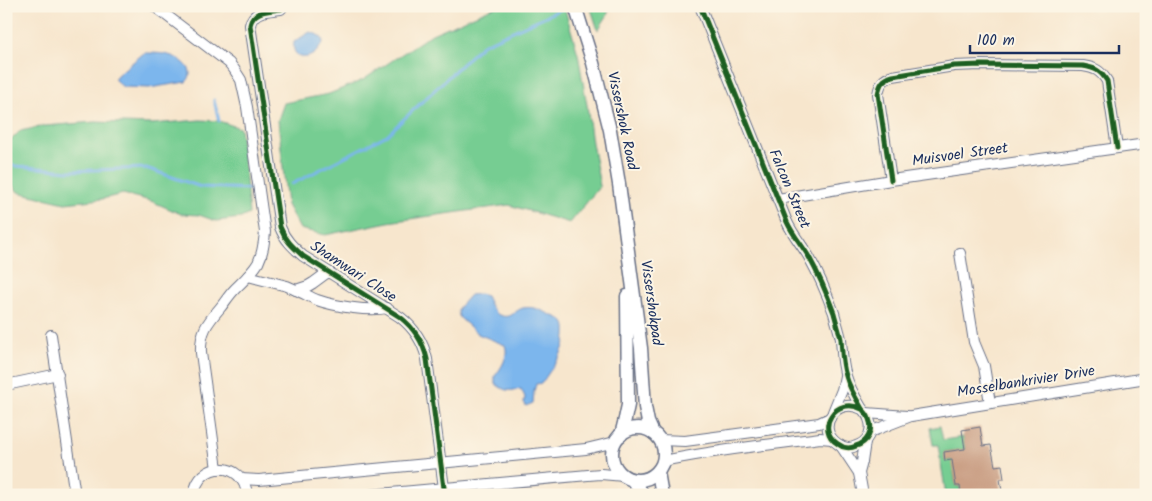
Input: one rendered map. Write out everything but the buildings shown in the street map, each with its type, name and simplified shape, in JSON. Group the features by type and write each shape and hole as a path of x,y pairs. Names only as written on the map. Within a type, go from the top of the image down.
{"main road":[{"name":"Vissershok Road","path":"574,6 593,63 610,130 619,184 626,246"},
{"name":"Vissershokpad","path":"626,246 641,348 645,407 648,422 657,437"},
{"name":"Vissershokpad","path":"618,438 628,406 626,246"},
{"path":"628,478 644,480 652,477 661,466 665,456 664,447 657,437 646,429 628,430 618,438 612,450 615,466 644,495"},
{"path":"661,466 662,495"}],"street":[{"path":"154,6 229,63 241,80 247,107 265,232 261,255 254,269 233,291 210,320 201,338 201,353 217,469"},
{"name":"Shamwari Close","path":"283,6 281,9 258,13 250,25 278,216 282,232 291,246 303,256 400,317 412,328 422,342 425,350 444,488"},
{"name":"Falcon Street","path":"700,6 791,230 812,263 829,300 840,336 845,375 864,411"},
{"path":"891,180 878,94 879,87 887,78 893,76 954,66 1082,66 1094,68 1102,73 1108,81 1117,148"},
{"name":"Muisvoel Street","path":"778,199 891,180 1146,144"},
{"path":"960,253 974,342 984,366 990,403"},
{"path":"296,290 314,283 328,272"},
{"path":"248,276 287,286 319,300 362,310 387,308"},
{"path":"51,335 75,495"},
{"path":"6,385 58,374"},
{"name":"Falcon Street","path":"831,415 842,390 845,375"},
{"name":"Mosselbankrivier Drive","path":"870,432 911,416 1146,378"},
{"path":"657,437 685,441 819,423 838,408 851,405 864,411 871,424 870,432 865,442 859,473"},
{"name":"Mosselbankrivier Drive","path":"864,411 911,416"},
{"path":"831,415 828,425 829,432 859,473 863,495"},
{"path":"241,479 254,480 586,449 618,438"},
{"path":"661,466 707,452 832,438"},
{"path":"841,446 853,448 865,442"},
{"path":"194,495 195,488 201,477 217,469 224,469 236,474 245,485 247,495"},
{"path":"369,495 594,474 628,478"}],"green space":[{"path":"497,6 564,6 578,54 600,186 570,223 509,205 388,222 325,235 300,229 287,205 278,120 284,103 329,94 363,80 432,34"},
{"path":"590,6 610,6 607,16 598,30"},
{"path":"200,120 219,121 240,128 249,214 241,218 216,221 199,215 181,214 151,201 123,194 102,199 65,203 18,192 6,176 6,156 9,142 20,131 45,126 95,122 151,124"},
{"path":"940,426 943,440 963,437 965,449 944,452 945,461 957,459 954,473 956,486 960,486 961,495 946,495 938,445 933,445 930,428"}],"water":[{"path":"310,32 320,37 323,43 311,56 299,56 294,51 294,42"},
{"path":"144,53 169,55 176,58 187,66 190,74 189,78 186,82 149,88 123,87 114,79"},
{"path":"479,294 486,296 493,310 499,315 507,316 523,308 534,308 558,318 565,324 566,335 563,348 542,383 536,384 533,403 526,406 524,402 525,397 521,389 507,390 495,383 495,376 505,357 505,345 478,334 459,317 458,311 460,306 470,295"}],"waterway":[{"path":"292,184 387,135 482,45 566,7"},
{"path":"214,100 219,121"},
{"path":"6,165 69,171 146,168 201,187 252,189"}],"cycle path":[{"path":"283,6 281,9 266,11 254,16 250,25 280,227 287,240 303,256 400,317 417,335 427,359 444,488"},
{"path":"700,6 787,222 809,257 826,292 841,339 847,380 867,414 870,423 869,436 863,442 851,448 840,445 831,438 828,423 831,416 837,410 844,406 862,409"},
{"path":"891,180 878,94 881,84 884,80 893,76 954,66 1083,66 1097,70 1107,81 1117,148"}]}
